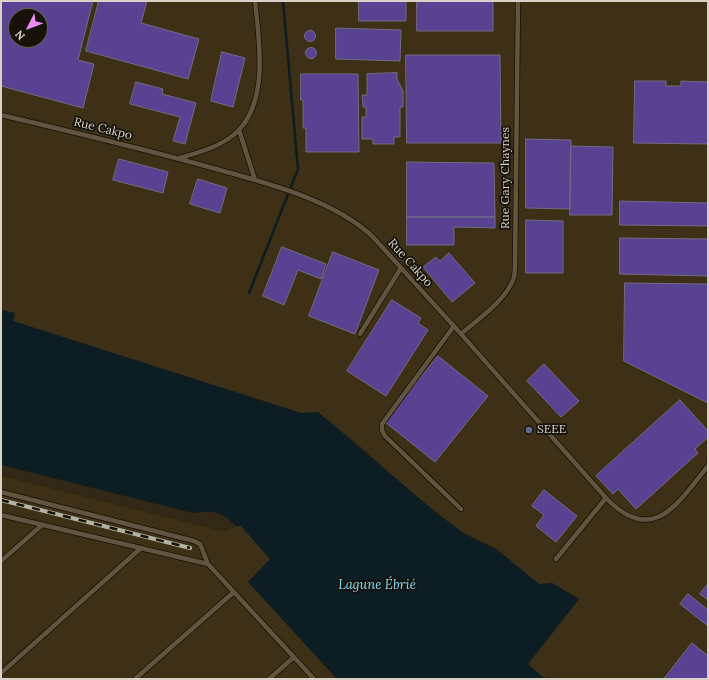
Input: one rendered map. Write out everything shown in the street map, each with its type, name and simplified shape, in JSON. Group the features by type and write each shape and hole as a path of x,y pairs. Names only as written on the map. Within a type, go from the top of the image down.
{"lane":[{"path":"178,158 205,151 220,144 239,130 253,104 260,71 255,1"},
{"name":"Rue Gary Chaynes","path":"461,334 498,301 508,290 513,279 515,265 518,1"},
{"name":"Rue Cakpo","path":"1,115 178,158 254,180 340,212 360,225 401,268 606,498 615,507 637,519 644,520 661,516 671,510 707,469"},
{"path":"239,130 254,180"},
{"path":"360,334 401,268"},
{"path":"454,326 382,424 382,430 385,436 461,509"},
{"path":"1,492 194,540 203,548 208,564 314,679"},
{"path":"556,559 606,498"},
{"path":"1,515 208,564"},
{"path":"1,561 42,525"},
{"path":"1,673 141,548"},
{"path":"135,679 234,592"},
{"path":"269,679 294,657"}],"shaded area":[{"path":"1,1 708,1 708,679 551,679 548,676 545,679 528,664 579,599 552,583 539,584 497,549 465,534 406,488 357,443 318,412 301,413 13,321 15,313 1,310"},
{"path":"1,476 225,532 240,524 270,559 249,582 337,679 1,679"}],"water":[{"name":"Lagune Ébrié","path":"1,310 15,313 13,321 301,413 318,412 440,516 465,534 496,549 539,584 552,583 579,599 528,664 545,679 337,679 248,582 270,559 240,525 237,527 227,518 217,513 193,513 1,465"}],"building":[{"path":"1,1 93,1 78,60 94,64 83,108 1,86"},
{"path":"99,1 147,1 141,23 199,39 188,79 86,51"},
{"path":"359,1 406,1 406,21 359,21"},
{"path":"417,1 493,1 493,31 417,31"},
{"path":"336,28 401,30 400,61 336,59"},
{"path":"310,30 314,32 316,36 314,40 310,42 306,40 304,36 306,32"},
{"path":"311,47 315,49 317,53 315,57 311,59 307,57 305,53 307,49"},
{"path":"222,52 245,58 233,107 211,101"},
{"path":"406,55 500,55 501,143 407,143"},
{"path":"397,73 397,79 403,91 403,107 400,107 400,137 394,137 394,144 373,144 373,139 362,139 362,117 366,117 366,107 363,107 362,95 367,95 367,74"},
{"path":"301,74 358,74 359,152 306,152 306,128 303,128 303,100 301,100"},
{"path":"635,81 666,81 666,86 681,86 681,81 708,82 708,144 634,143"},
{"path":"136,82 163,89 162,94 196,103 185,144 173,141 180,117 130,104"},
{"path":"526,139 571,140 570,209 526,208"},
{"path":"571,146 613,147 612,215 570,215"},
{"path":"119,159 168,172 163,193 113,180"},
{"path":"407,162 494,163 495,217 407,217"},
{"path":"198,179 227,188 220,213 190,204"},
{"path":"620,201 708,203 708,226 620,225"},
{"path":"407,217 495,217 495,228 454,227 454,245 407,245"},
{"path":"526,220 563,221 563,273 526,273"},
{"path":"620,238 708,239 708,276 620,274"},
{"path":"282,247 326,264 321,279 298,270 284,305 263,296"},
{"path":"333,252 379,270 355,334 309,316"},
{"path":"449,253 475,283 452,302 423,267 436,257 440,261"},
{"path":"625,283 708,284 708,403 624,361"},
{"path":"392,300 421,318 418,323 428,330 386,396 347,371"},
{"path":"438,356 488,396 435,462 385,422"},
{"path":"544,364 579,401 561,417 527,381"},
{"path":"680,400 708,431 708,437 695,449 698,453 636,509 618,489 613,494 596,476"},
{"path":"544,490 577,516 556,542 536,526 544,515 532,506"},
{"path":"708,584 708,600 700,594"},
{"path":"688,594 708,610 708,626 680,604"},
{"path":"692,643 708,656 708,679 664,679"}],"waterway":[{"path":"249,293 298,169 283,1"}],"railway":[{"path":"1,500 190,548"}],"place":[{"name":"SEEE","path":"529,430"}]}
